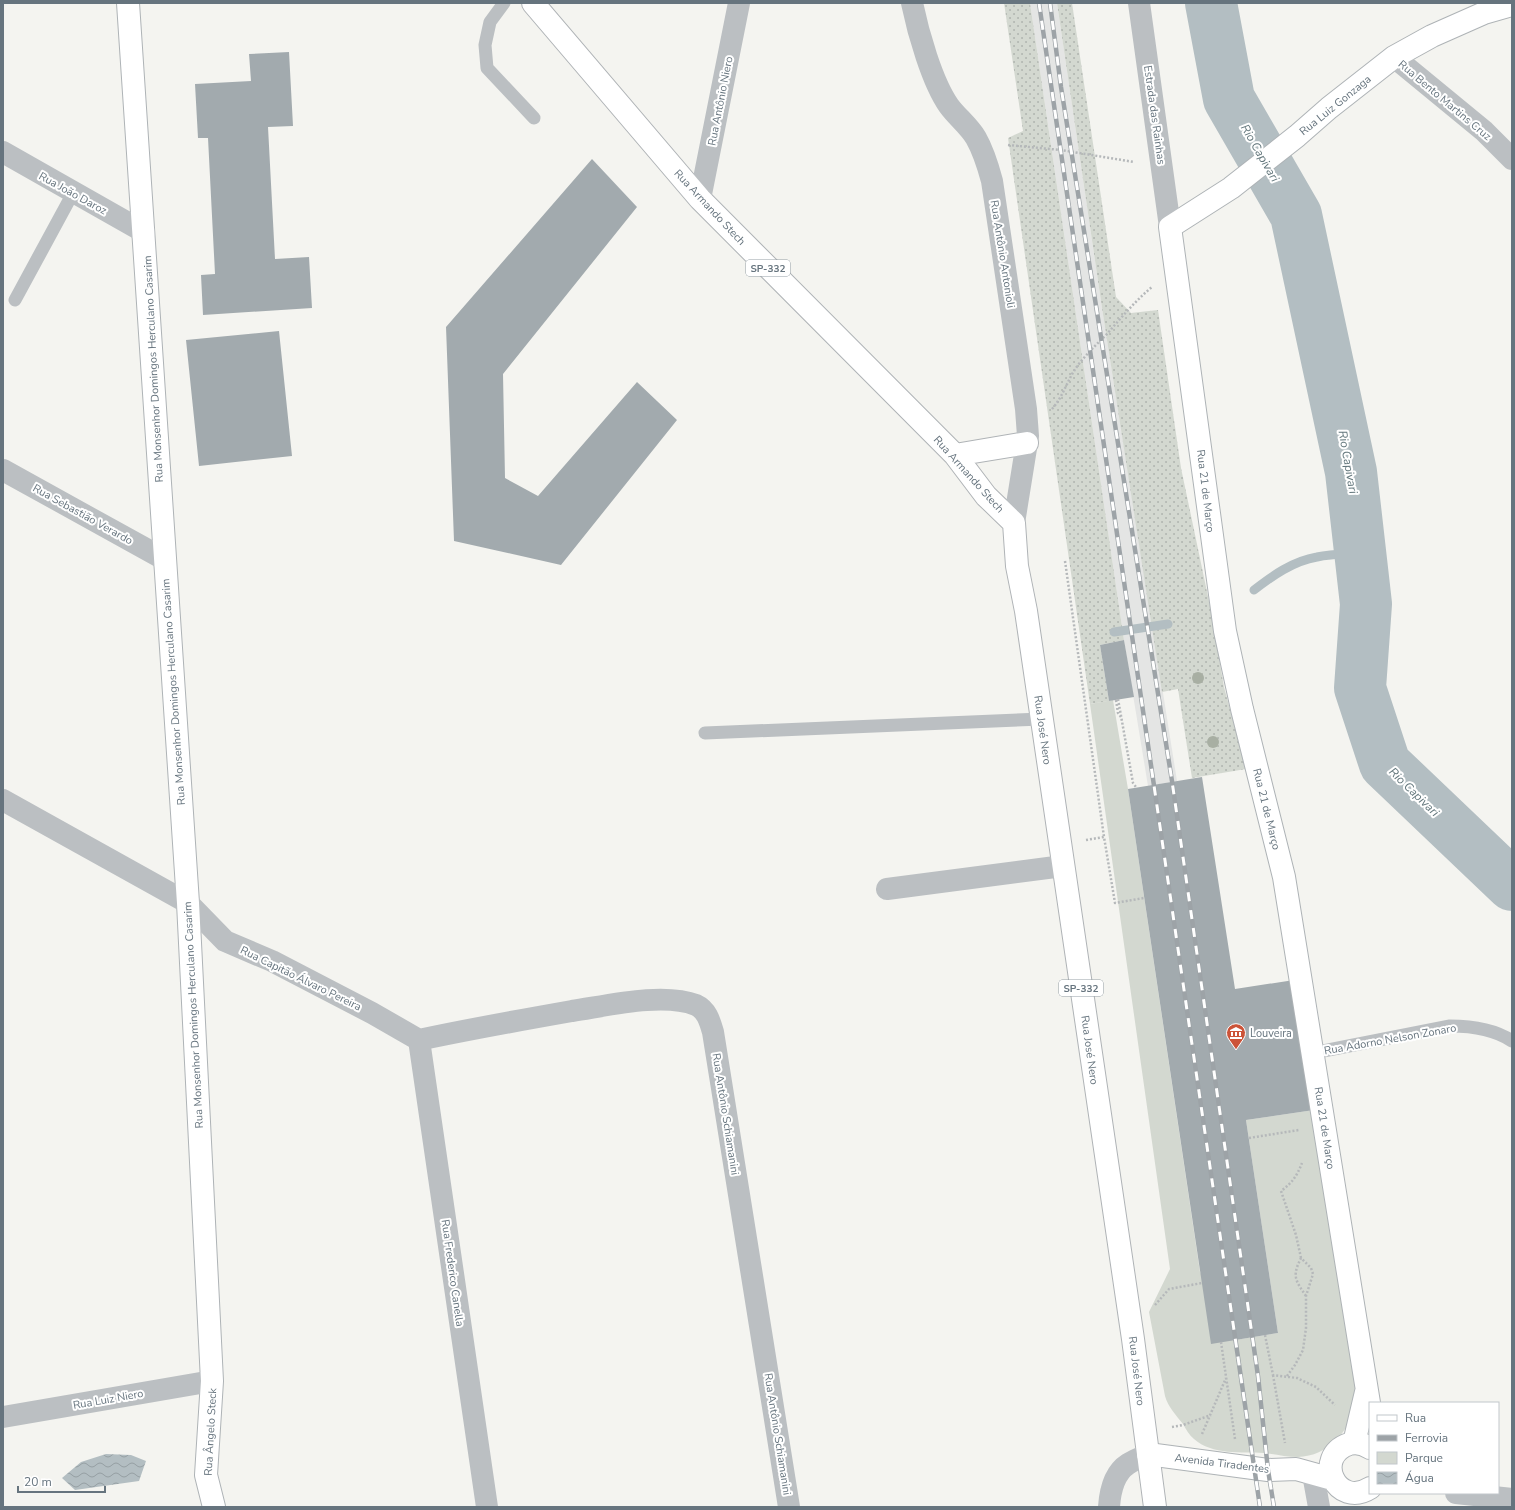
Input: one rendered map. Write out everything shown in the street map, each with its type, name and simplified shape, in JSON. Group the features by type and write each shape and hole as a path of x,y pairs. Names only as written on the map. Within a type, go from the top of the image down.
{"main road":[{"name":"Rua Monsenhor Domingos Herculano Casarim","path":"128,3 188,903 212,1381"},
{"name":"Rua Armando Stech","path":"534,3 700,199 955,455 986,496 1014,523"},
{"name":"Rua Luiz Gonzaga","path":"1170,227 1231,188 1394,57 1432,36 1477,16 1512,6"},
{"name":"Rua 21 de Março","path":"1170,227 1177,269 1225,631 1242,709 1284,877 1368,1400 1362,1445"},
{"path":"955,455 1027,439"},
{"name":"Rua José Nero","path":"1014,523 1017,566 1026,611 1130,1316 1155,1507"},
{"name":"Rua Ângelo Steck","path":"212,1381 206,1475 214,1507"},
{"name":"Avenida Tiradentes","path":"1148,1454 1268,1470 1314,1474 1342,1447 1362,1445"},
{"path":"1314,1474 1330,1467 1333,1455"},
{"path":"1314,1474 1351,1493 1364,1492 1369,1489"}],"street":[{"name":"Rua Antônio Niero","path":"700,199 739,3"},
{"name":"Rua Antônio Antonioli","path":"912,3 916,21 940,89 949,106 964,123 978,143 985,156 992,181 1026,409 1027,439 1014,523"},
{"name":"Estrada das Rainhas","path":"1139,3 1170,227"},
{"name":"Rua Bento Martins Cruz","path":"1394,57 1484,131 1512,160"},
{"name":"Rua João Daroz","path":"3,152 144,232"},
{"name":"Rua Sebastião Verardo","path":"3,470 164,558"},
{"name":"Rua Capitão Álvaro Pereira","path":"3,800 188,903 225,941 272,961 372,1013 419,1040"},
{"path":"887,889 1063,866"},
{"name":"Rua Antônio Schiamanini","path":"419,1040 497,1024 631,1002 666,1000 682,1001 698,1006 708,1016 713,1032 789,1507"},
{"name":"Rua Frederico Canella","path":"419,1040 487,1507"},
{"name":"Rua Luiz Niero","path":"3,1418 212,1381"},
{"path":"1110,1507 1110,1497 1116,1478 1126,1465 1148,1454"},
{"path":"1314,1474 1319,1507"},
{"path":"1465,1494 1512,1499"}],"lane":[{"path":"504,3 490,22 485,45 487,68 534,118"},
{"path":"15,300 73,193"},
{"path":"705,733 1042,719"},
{"name":"Rua Adorno Nelson Zonaro","path":"1313,1053 1450,1026 1467,1026 1486,1030 1504,1035 1512,1041"}],"path":[{"path":"978,143 1061,150 1162,166"},
{"path":"1027,439 1058,402 1074,371 1091,349 1142,295 1177,269"},
{"path":"1065,561 1104,837 1115,903 1144,898"},
{"path":"1117,700 1133,783 1136,787"},
{"path":"1060,844 1104,837"},
{"path":"1249,1138 1324,1125"},
{"path":"1287,1376 1303,1350 1306,1328 1306,1296 1313,1274 1301,1258 1296,1235 1281,1191 1290,1185 1297,1177 1304,1159"},
{"path":"1301,1258 1294,1274 1306,1296"},
{"path":"1130,1316 1150,1312 1169,1289 1202,1283"},
{"path":"1266,1335 1286,1449"},
{"path":"1221,1342 1236,1444"},
{"path":"1274,1374 1297,1378 1316,1387 1339,1408"},
{"path":"1201,1437 1226,1377"},
{"path":"1145,1432 1183,1425 1211,1415"}],"shaded area":[{"path":"1030,3 1057,3 1102,308 1177,781 1148,786 1124,640"}],"green space":[{"path":"1004,3 1030,3 1124,640 1100,645 1109,701 1090,704 1008,138 1023,131"},
{"path":"1057,3 1072,3 1116,297 1131,313 1158,310 1181,468 1210,606 1224,687 1246,769 1192,778 1178,689 1162,692 1102,308"},
{"path":"1113,700 1128,789 1200,1272 1235,1340 1278,1333 1246,1120 1314,1110 1356,1384 1355,1401 1352,1414 1343,1433 1328,1447 1309,1456 1294,1457 1264,1453 1228,1452 1209,1448 1191,1436 1166,1400 1149,1312 1170,1269 1090,704"}],"water":[{"path":"106,1454 131,1455 146,1461 139,1481 75,1490 62,1478 81,1462"}],"building":[{"path":"289,52 293,126 268,127 275,259 309,257 312,308 203,315 201,275 215,274 208,138 198,138 195,84 251,81 249,54"},
{"path":"592,159 637,207 503,374 505,478 538,496 637,382 677,420 561,565 454,541 446,327"},
{"path":"279,331 292,456 199,466 186,340"},
{"path":"1124,640 1134,697 1109,701 1100,645"},
{"name":"Louveira","path":"1202,777 1235,989 1294,980 1314,1110 1246,1120 1278,1333 1211,1344 1128,789"}],"waterway":[{"name":"Rio Capivari","path":"1211,3 1229,99 1296,215 1351,472 1366,604 1360,688 1385,764 1512,885"},
{"path":"1254,590 1276,574 1308,559 1339,554 1361,553"},
{"path":"1114,632 1168,624"}],"railway":[{"path":"1039,3 1260,1507"},
{"path":"1050,3 1061,87 1172,781 1258,1376 1268,1470 1274,1507"}],"place":[{"name":"Louveira","path":"1236,1050"}]}
